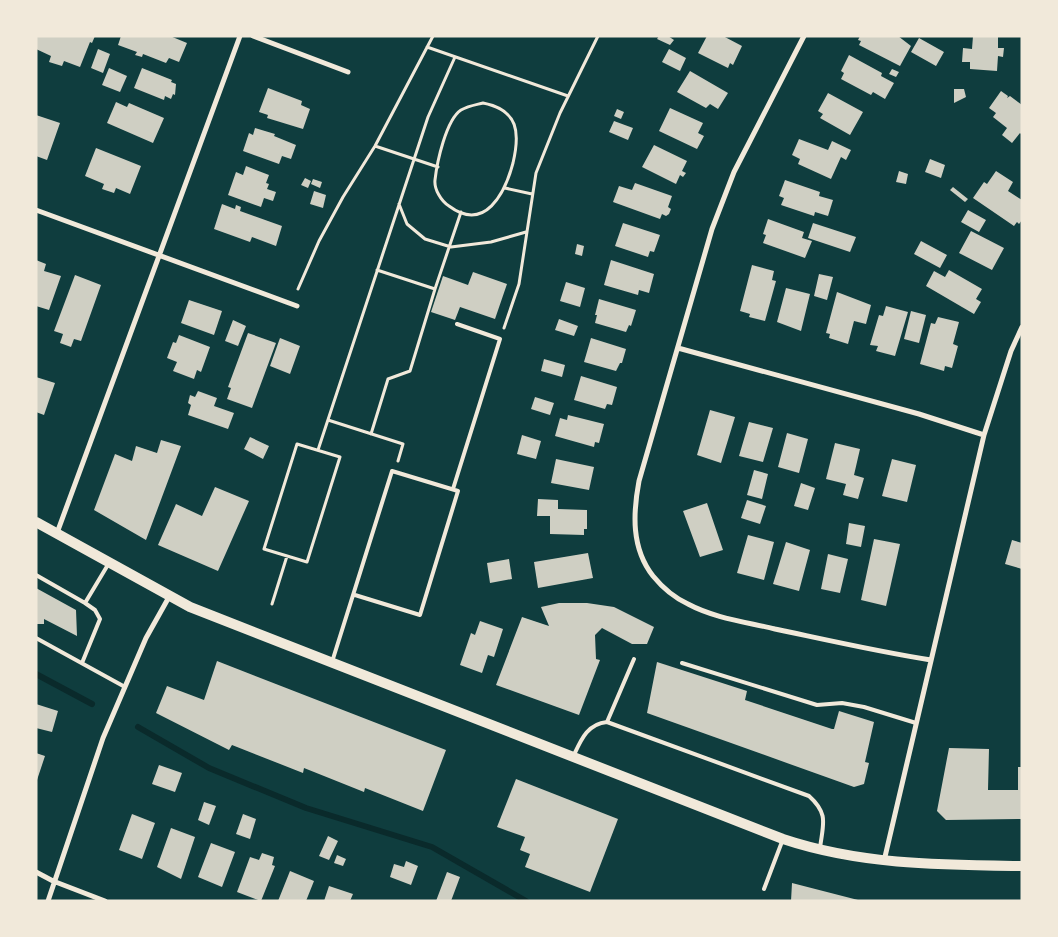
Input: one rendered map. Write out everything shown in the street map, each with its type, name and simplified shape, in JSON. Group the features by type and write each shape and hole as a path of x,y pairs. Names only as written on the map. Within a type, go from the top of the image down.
{"main road":[{"path":"36,522 170,598 226,623 784,840 820,850 884,861 1022,866"}],"street":[{"path":"56,533 240,36"},
{"path":"253,36 348,72"},
{"path":"804,36 734,172 712,229 639,482 634,510 637,545 652,574 664,588 688,604 727,618 857,647 931,660"},
{"path":"36,210 297,306"},
{"path":"884,861 984,435 1011,351 1022,328"},
{"path":"678,348 919,414 984,435"},
{"path":"48,901 53,881 103,738 146,638 170,598"},
{"path":"36,872 53,881 105,901"}],"lane":[{"path":"453,490 500,339 457,324"},
{"path":"331,664 355,595 392,471 458,491 420,615 355,595"},
{"path":"85,603 109,563"},
{"path":"36,575 85,603 95,610 100,619 82,663"},
{"path":"36,638 125,687"},
{"path":"607,722 634,659"},
{"path":"682,663 817,705 842,703 864,707 916,722"},
{"path":"572,758 583,735 596,723 607,722 809,796 821,807 823,816 820,850"},
{"path":"764,889 784,840"}],"path":[{"path":"298,289 319,241 343,196 375,146 433,36"},
{"path":"500,339 519,284 536,173 568,96 598,36"},
{"path":"427,47 568,96"},
{"path":"318,450 428,117 455,57"},
{"path":"483,103 495,106 506,112 513,121 518,143 505,188 497,202 488,210 478,213 461,212 446,204 438,194 435,182 438,166 452,120 460,111 471,105 483,103"},
{"path":"375,146 438,166"},
{"path":"505,188 532,194"},
{"path":"399,204 407,224 425,238 451,248 491,242 526,232"},
{"path":"371,434 388,379 410,371 461,212"},
{"path":"378,270 435,289"},
{"path":"328,420 403,444 394,472"},
{"path":"297,444 318,450 340,457 307,562 264,549 297,444"},
{"path":"272,604 288,556"}],"building":[{"path":"36,36 95,36 92,43 90,42 80,67 64,61 62,66 49,62 51,56 36,49"},
{"path":"121,36 170,36 187,43 179,62 169,58 166,63 143,54 142,57 135,55 137,52 118,45"},
{"path":"659,36 668,36 674,40 670,45 657,39"},
{"path":"707,36 723,36 742,46 733,65 730,63 728,68 698,53"},
{"path":"860,36 898,36 911,46 900,66 859,45 861,41 858,40"},
{"path":"973,36 998,36 998,48 1004,48 1003,57 998,56 997,71 970,69 970,62 962,62 963,48 972,49"},
{"path":"919,38 944,52 936,66 911,52"},
{"path":"98,49 110,54 103,73 91,68"},
{"path":"669,49 686,58 680,71 662,62"},
{"path":"849,55 882,73 881,76 894,83 885,99 873,92 871,95 841,79 844,73 841,71"},
{"path":"109,68 127,76 120,92 102,85"},
{"path":"142,68 172,80 171,82 176,84 175,95 173,94 171,99 165,96 164,100 134,88"},
{"path":"892,69 899,72 896,77 889,74"},
{"path":"690,71 728,93 718,109 710,104 706,108 677,92"},
{"path":"268,88 302,101 301,105 310,109 303,129 267,118 268,115 259,112"},
{"path":"954,89 964,89 966,97 954,103"},
{"path":"1001,91 1008,96 1007,98 1010,96 1022,105 1022,135 1020,133 1012,143 1002,135 1007,128 993,117 996,113 989,108"},
{"path":"828,93 863,112 850,135 820,118 823,114 818,111"},
{"path":"116,102 127,107 129,103 164,118 153,143 107,123"},
{"path":"670,108 703,123 698,133 704,136 697,149 659,131"},
{"path":"617,109 624,112 621,119 614,116"},
{"path":"36,115 60,123 47,160 36,156"},
{"path":"614,121 633,128 628,140 609,132"},
{"path":"255,128 275,134 274,136 296,145 291,159 282,156 279,164 243,151 249,133 253,135"},
{"path":"799,139 828,150 832,141 851,150 846,160 841,157 831,179 798,164 800,159 792,155"},
{"path":"654,145 687,161 682,171 686,173 683,177 680,175 676,184 642,167"},
{"path":"96,148 141,166 130,194 116,188 114,193 102,189 104,184 85,176"},
{"path":"930,159 945,165 941,178 925,172"},
{"path":"246,166 269,175 266,183 269,184 267,189 276,192 273,201 264,198 261,207 228,195 236,172 243,175"},
{"path":"899,171 908,174 906,184 896,182"},
{"path":"996,171 1013,182 1008,191 1022,200 1022,220 1014,226 973,198 984,182 987,184"},
{"path":"305,178 311,181 308,188 301,185"},
{"path":"313,179 322,182 320,188 311,184"},
{"path":"785,180 820,192 819,196 833,200 828,216 815,212 814,216 781,205 784,198 779,196"},
{"path":"635,183 672,196 668,207 671,209 669,214 666,216 662,214 660,219 613,202 619,186 632,190"},
{"path":"953,187 968,199 965,202 950,190"},
{"path":"314,191 326,195 323,208 310,204"},
{"path":"222,204 235,209 236,205 241,207 240,211 282,226 276,246 252,237 250,242 214,229"},
{"path":"968,210 986,220 979,232 961,222"},
{"path":"768,219 804,232 802,238 812,241 805,258 763,243 766,235 763,234"},
{"path":"623,223 660,235 654,252 650,251 648,257 615,246"},
{"path":"813,223 856,237 850,252 808,238"},
{"path":"971,231 1004,248 992,270 959,253"},
{"path":"921,241 947,255 940,268 914,254"},
{"path":"577,244 584,246 582,256 575,254"},
{"path":"36,260 46,264 44,271 61,276 49,310 36,306"},
{"path":"611,260 654,274 649,293 639,290 638,295 604,285"},
{"path":"752,265 774,271 772,280 776,281 765,321 749,317 750,314 740,311"},
{"path":"949,270 982,289 976,299 981,302 974,314 926,286 934,271 945,277"},
{"path":"473,272 507,284 495,319 460,307 455,320 431,312 443,276 468,285"},
{"path":"819,274 833,277 827,300 814,296"},
{"path":"75,275 101,285 81,341 74,339 71,347 60,343 63,334 54,331"},
{"path":"566,282 585,288 580,307 560,301"},
{"path":"786,288 810,294 801,331 777,322"},
{"path":"837,292 871,305 866,324 854,321 848,344 829,338 830,334 826,333"},
{"path":"599,299 636,310 631,326 629,325 626,332 595,323"},
{"path":"189,300 222,311 214,335 181,323"},
{"path":"886,306 908,312 895,356 876,351 878,346 870,345 879,315 883,316"},
{"path":"911,311 926,315 919,343 904,339"},
{"path":"938,317 959,322 953,344 958,346 952,368 945,366 944,371 920,364 931,323 935,324"},
{"path":"559,319 578,326 574,336 555,330"},
{"path":"233,320 246,326 238,346 225,341"},
{"path":"248,333 276,343 252,408 227,399 231,388 228,387"},
{"path":"179,335 210,347 201,372 197,370 194,379 173,371 177,362 167,358 173,342 176,343"},
{"path":"280,338 300,346 290,374 270,366"},
{"path":"591,338 626,349 622,363 620,363 616,371 584,362"},
{"path":"544,359 565,365 562,377 541,371"},
{"path":"581,376 617,387 612,405 607,404 605,409 574,400"},
{"path":"36,377 55,383 44,415 36,412"},
{"path":"198,391 217,398 214,406 234,413 228,429 188,415 191,405 188,403 190,395 195,397"},
{"path":"535,397 554,403 550,415 531,409"},
{"path":"710,410 735,417 721,463 697,455"},
{"path":"568,415 604,424 599,443 595,442 594,447 555,436 560,418 567,420"},
{"path":"749,422 773,428 763,462 739,456"},
{"path":"787,433 808,439 799,473 778,467"},
{"path":"522,435 541,441 536,459 517,454"},
{"path":"250,437 269,446 263,459 244,449"},
{"path":"161,440 181,446 146,540 94,510 115,454 132,461 136,446 157,453"},
{"path":"835,443 860,449 854,475 864,478 858,499 843,495 846,484 826,479"},
{"path":"556,459 594,467 589,490 551,483"},
{"path":"892,459 916,465 907,502 882,496"},
{"path":"754,470 768,474 762,499 747,495"},
{"path":"801,483 815,488 808,510 794,506"},
{"path":"215,487 249,501 218,571 158,545 176,504 202,516"},
{"path":"538,499 558,500 558,509 587,510 587,529 584,529 584,535 550,534 550,516 537,516"},
{"path":"747,500 766,506 760,524 741,518"},
{"path":"707,503 723,550 700,557 683,511"},
{"path":"849,523 865,526 861,547 846,544"},
{"path":"748,535 774,542 764,580 737,573"},
{"path":"874,539 900,544 886,606 861,600"},
{"path":"1012,540 1022,543 1022,569 1005,564"},
{"path":"786,542 810,550 799,591 773,584"},
{"path":"588,553 593,578 538,588 534,562"},
{"path":"828,554 848,559 840,593 821,589"},
{"path":"509,559 512,579 490,583 487,563"},
{"path":"36,588 76,610 77,636 44,619 44,624 36,624"},
{"path":"559,603 587,603 614,607 654,627 647,644 632,644 602,628 595,635 596,659 600,660 579,715 496,685 522,617 549,626 541,607"},
{"path":"480,621 503,629 494,657 488,655 482,673 460,665 471,633 475,635"},
{"path":"217,661 446,750 423,811 365,788 364,792 304,768 303,773 232,745 229,750 156,713 167,686 204,700"},
{"path":"657,662 747,691 745,700 832,729 834,729 839,711 874,722 865,762 869,763 864,784 854,787 647,713"},
{"path":"36,704 58,711 52,732 36,728"},
{"path":"949,748 989,749 988,790 1018,790 1018,767 1022,767 1022,819 946,820 937,811"},
{"path":"36,753 45,756 37,780 36,780"},
{"path":"159,765 182,773 175,792 152,784"},
{"path":"516,779 618,819 590,892 525,867 530,854 520,850 525,837 497,827"},
{"path":"204,802 216,806 209,825 198,820"},
{"path":"132,814 155,823 142,859 119,850"},
{"path":"243,814 256,819 250,839 236,834"},
{"path":"171,828 195,837 181,879 157,867"},
{"path":"328,836 338,841 329,860 319,856"},
{"path":"211,843 235,852 222,887 198,877"},
{"path":"262,853 274,857 272,865 275,866 261,901 237,892 250,857 259,860"},
{"path":"337,855 346,859 343,866 334,863"},
{"path":"406,861 418,866 411,885 390,877 394,864 404,867"},
{"path":"290,871 314,881 306,901 278,901"},
{"path":"447,872 460,877 451,901 436,901"},
{"path":"792,883 858,900 858,901 791,901"},
{"path":"329,886 353,894 350,901 324,901"}],"waterway":[{"path":"36,674 92,704"},
{"path":"138,727 209,768 306,808 432,847 526,901"}]}
